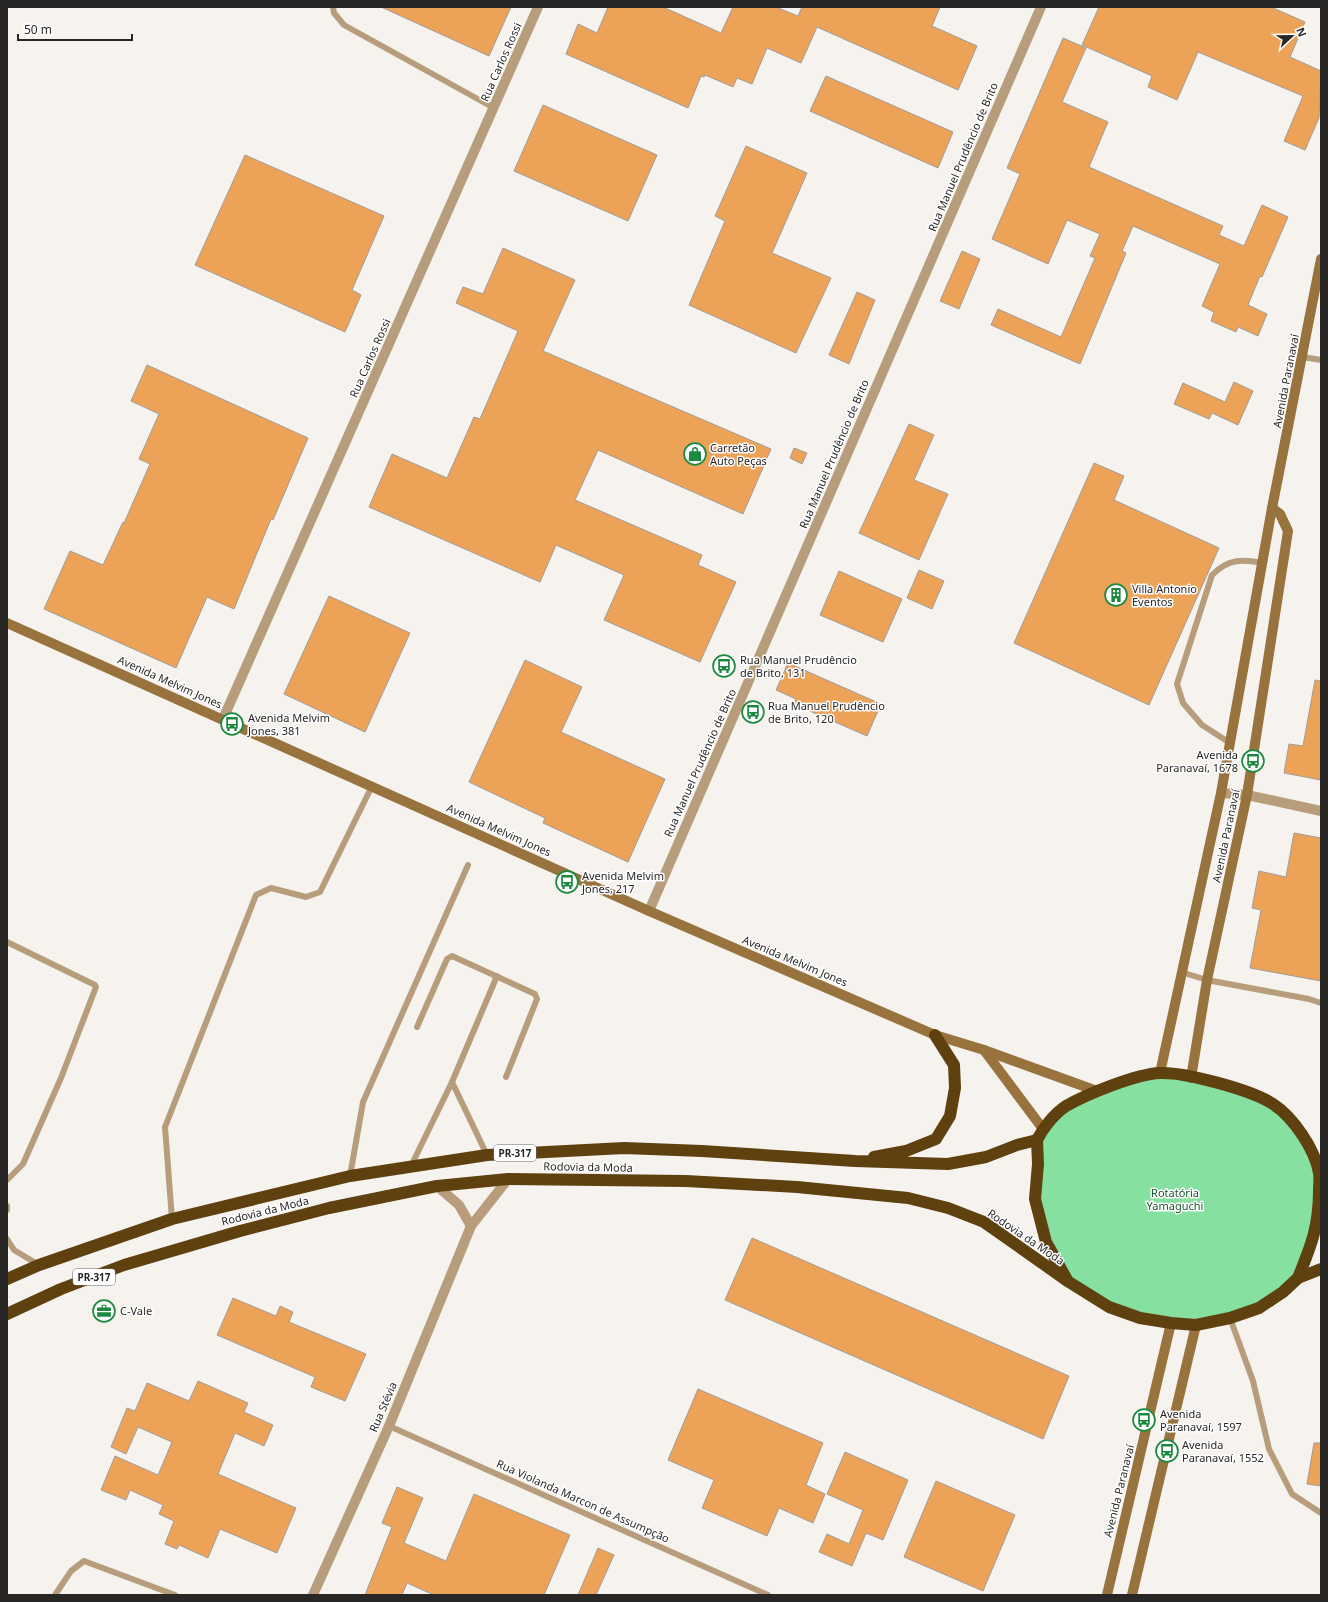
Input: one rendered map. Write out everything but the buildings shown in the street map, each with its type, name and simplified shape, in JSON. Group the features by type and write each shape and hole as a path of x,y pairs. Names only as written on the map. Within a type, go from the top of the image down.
{"highway":[{"path":"855,1161 906,1151 936,1139 950,1116 954,1088 954,1065 935,1035"},
{"path":"1298,1278 1313,1242 1319,1208 1320,1174 1313,1152 1296,1126 1273,1104 1228,1085 1160,1073 1127,1081 1097,1091 1065,1107 1043,1129 1037,1140 1038,1164 1034,1199 1046,1242 1069,1282 1109,1307 1140,1318 1196,1325 1230,1318 1258,1308 1283,1292 1298,1278 1321,1269"},
{"name":"Rodovia da Moda","path":"7,1279 39,1265 172,1219 350,1176 487,1155 624,1148 702,1150 855,1161 948,1164 986,1157 1017,1145 1037,1140"},
{"name":"Rodovia da Moda","path":"7,1314 61,1289 110,1270 183,1246 329,1208 437,1186 508,1178 701,1182 797,1187 908,1198 948,1208 984,1222 1069,1282"}],"street":[{"name":"Rua Carlos Rossi","path":"223,719 538,7"},
{"name":"Rua Manuel Prudêncio de Brito","path":"649,911 1042,7"},
{"name":"Avenida Paranavaí","path":"1160,1073 1230,743 1272,508 1303,357 1321,259"},
{"name":"Avenida Paranavaí","path":"1191,1078 1207,980 1247,795 1288,531 1280,514 1272,508"},
{"name":"Avenida Melvim Jones","path":"7,623 649,911 935,1035 984,1050 1097,1091"},
{"path":"1220,793 1247,795 1321,811"},
{"path":"984,1050 1043,1129"},
{"name":"Rua Stévia","path":"313,1595 389,1426 471,1226 508,1178"},
{"path":"437,1186 460,1205 471,1226"},
{"name":"Avenida Paranavaí","path":"1107,1595 1171,1323"},
{"path":"1132,1595 1196,1325"}],"lane":[{"path":"333,7 334,13 344,25 494,108"},
{"path":"1303,357 1321,360"},
{"path":"1230,743 1202,725 1183,704 1177,684 1212,575 1223,565 1245,560 1262,563"},
{"path":"172,1219 165,1127 256,895 271,888 306,897 320,892 372,786"},
{"path":"350,1176 363,1102 468,865"},
{"path":"7,942 95,985 96,987 61,1078 23,1164 7,1180"},
{"path":"417,1027 447,959 452,956 535,994 537,999 506,1077"},
{"path":"1181,972 1207,980 1309,999 1321,1003"},
{"path":"411,1166 452,1082 497,976"},
{"path":"452,1082 487,1155"},
{"path":"7,1239 14,1250 39,1265"},
{"path":"1230,1318 1253,1381 1269,1449 1292,1494 1321,1513"},
{"name":"Rua Violanda Marcon de Assumpção","path":"389,1426 768,1595"},
{"path":"56,1595 71,1571 84,1561 175,1595"}],"green space":[{"name":"Rotatória Yamaguchi","path":"1160,1073 1273,1104 1313,1152 1319,1208 1298,1278 1259,1308 1196,1325 1140,1318 1069,1282 1035,1199 1037,1140 1065,1107"}],"place":[{"name":"Carretão Auto Peças","path":"695,454"},
{"name":"Villa Antonio Eventos","path":"1116,595"},
{"name":"Rua Manuel Prudêncio de Brito, 131","path":"724,666"},
{"name":"Rua Manuel Prudêncio de Brito, 120","path":"753,712"},
{"name":"Avenida Melvim Jones, 381","path":"232,724"},
{"name":"Avenida Paranavaí, 1678","path":"1253,761"},
{"name":"Avenida Melvim Jones, 217","path":"567,882"},
{"name":"C-Vale","path":"104,1311"},
{"name":"Avenida Paranavaí, 1597","path":"1144,1420"},
{"name":"Avenida Paranavaí, 1552","path":"1167,1451"}]}
